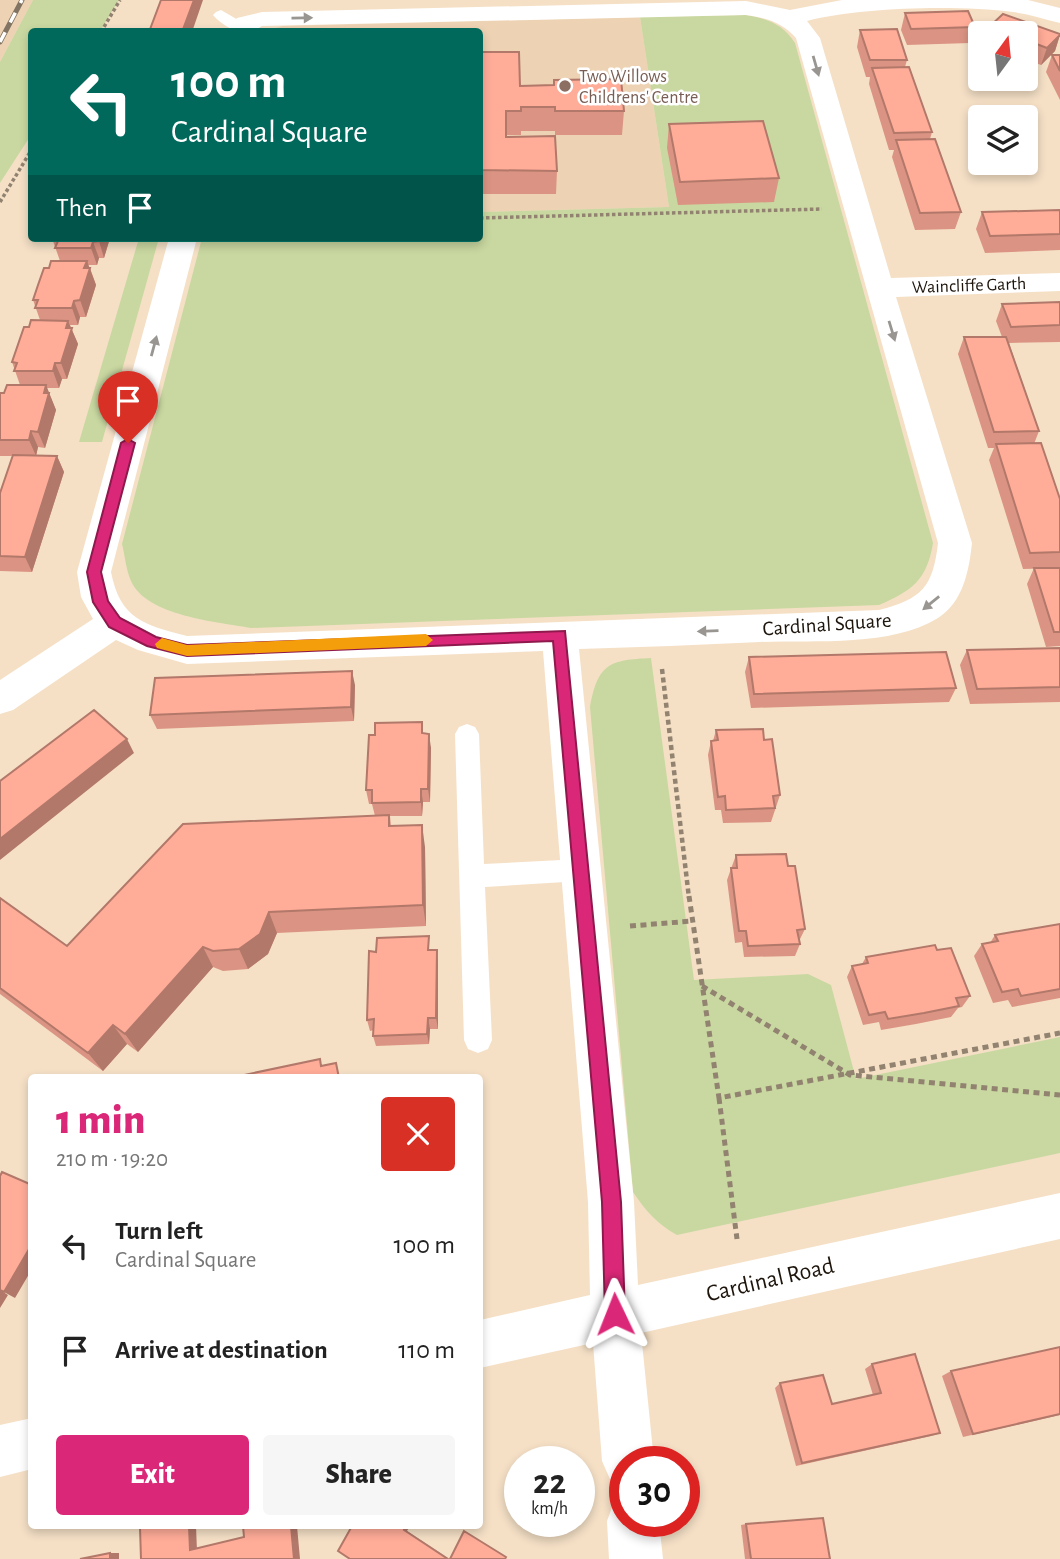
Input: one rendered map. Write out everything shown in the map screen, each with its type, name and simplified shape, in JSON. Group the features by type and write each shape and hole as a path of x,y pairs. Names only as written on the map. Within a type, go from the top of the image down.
{"street":[{"path":"233,25 262,19 539,7 746,8 790,18 852,5 985,2 1021,5 1060,16"},
{"name":"Cardinal Square","path":"115,622 152,642 187,650 879,624 915,616 940,596 954,571 956,543 878,289 808,38 801,26 790,18"},
{"path":"0,699 115,622 101,602 94,572 182,242"},
{"name":"Waincliffe Garth","path":"878,289 1060,282"},
{"path":"560,635 611,1202 615,1314 627,1446"},
{"name":"Cardinal Road","path":"483,1343 1060,1216"},
{"path":"0,1451 28,1444"},
{"path":"634,1537 636,1559"}],"lane":[{"path":"467,734 478,1040"},
{"path":"472,876 581,870"}],"path":[{"path":"104,28 120,0"},
{"path":"0,202 28,156"},
{"path":"483,218 856,208"},
{"path":"657,633 692,921 719,1098 743,1284"},
{"path":"587,929 692,921"},
{"path":"702,986 850,1075 1060,1095"},
{"path":"719,1098 1060,1033"}],"shaded area":[{"path":"0,0 33,0 0,62"},
{"name":"Two Willows Childrens' Centre","path":"640,17 669,207 483,212 483,28 276,28"}],"green space":[{"path":"33,0 119,0 102,28 28,28 28,140 0,183 0,62"},
{"path":"745,15 773,23 785,31 795,43 933,543 927,566 916,583 901,595 879,605 251,628 202,620 167,610 139,593 129,577 122,544 201,242 483,242 483,212 669,207 640,17"},
{"path":"138,242 158,242 102,442 79,442"},
{"path":"651,658 694,980 808,974 831,985 856,1079 1060,1037 1060,1153 677,1235 647,1211 633,1192 590,707 597,681 608,667 625,660"}],"building":[{"path":"161,0 194,0 184,28 150,28"},
{"path":"968,11 972,21 968,21 968,27 911,29 905,13"},
{"path":"1003,14 1023,21 995,21"},
{"path":"1038,26 1060,34 1047,48 1038,45"},
{"path":"897,29 907,60 870,60 860,30"},
{"path":"483,52 519,52 520,86 554,85 554,80 621,79 624,111 555,111 555,107 521,107 521,111 506,111 506,137 555,136 557,171 483,170"},
{"path":"1052,55 1060,55 1060,71"},
{"path":"909,67 932,132 894,133 872,68"},
{"path":"763,121 779,178 680,182 669,124"},
{"path":"935,139 961,212 920,213 896,140"},
{"path":"1060,210 1060,234 990,236 982,212"},
{"path":"58,242 93,242 91,248 55,248"},
{"path":"51,261 87,261 84,268 90,268 80,300 74,301 72,308 35,308 38,300 33,300 38,285 44,268 49,268"},
{"path":"1060,302 1060,325 1011,327 1002,304"},
{"path":"31,320 68,321 66,328 72,328 61,363 55,363 53,371 14,371 17,363 12,362 24,327 29,327"},
{"path":"964,337 1006,337 1039,431 994,432"},
{"path":"7,385 46,385 44,393 49,393 38,432 31,431 29,440 0,440 0,393 4,393"},
{"path":"1041,443 1060,499 1060,552 1030,553 996,444"},
{"path":"13,455 57,456 25,557 0,556 0,493"},
{"path":"1034,568 1060,568 1060,632 1054,632"},
{"path":"1060,648 1060,687 977,689 967,650"},
{"path":"946,652 956,688 754,694 749,657"},
{"path":"352,671 351,707 150,715 155,678"},
{"path":"94,710 127,739 0,839 0,781"},
{"path":"422,722 422,733 429,734 428,789 421,789 421,802 372,803 372,790 366,790 369,735 375,735 375,723"},
{"path":"763,729 764,740 772,739 780,795 773,796 775,808 726,810 725,796 718,797 711,741 718,740 716,730"},
{"path":"389,815 389,826 422,825 423,905 269,912 260,934 239,949 213,951 203,947 125,1034 113,1025 88,1053 0,988 0,898 67,946 183,824"},
{"path":"786,854 788,866 795,866 805,929 797,930 800,944 748,946 746,931 739,931 731,868 737,868 736,855"},
{"path":"1060,924 1060,989 1021,996 1018,989 1002,992 982,944 998,941 995,935"},
{"path":"429,936 428,950 437,950 436,1018 428,1018 427,1034 373,1036 374,1019 367,1020 369,951 376,952 377,938"},
{"path":"935,945 937,950 951,948 970,996 956,998 959,1006 924,1013 888,1019 885,1012 869,1015 852,966 868,963 866,957"},
{"path":"320,1059 321,1066 336,1063 338,1074 249,1074"},
{"path":"2,1172 28,1183 28,1251 4,1292 0,1290"},
{"path":"1060,1347 1060,1414 973,1434 951,1371"},
{"path":"915,1354 940,1433 802,1463 780,1383 823,1375 832,1404 881,1393 872,1364"},
{"path":"823,1518 830,1559 751,1559 746,1524"},
{"path":"140,1529 189,1529 190,1550 244,1537 243,1529 291,1529 294,1559 141,1559"},
{"path":"350,1529 404,1529 448,1559 350,1559 338,1551"},
{"path":"464,1531 506,1557 505,1559 450,1559"},
{"path":"110,1553 110,1559 80,1559"}],"railway":[{"path":"0,42 22,0"}],"slow traffic":[{"path":"162,644 187,650 426,640"}],"place":[{"name":"Two Willows Childrens' Centre","path":"565,86"}],"route":[{"path":"128,443 94,572 101,602 115,622 152,642 187,650 560,635 611,1202 615,1314"}]}
